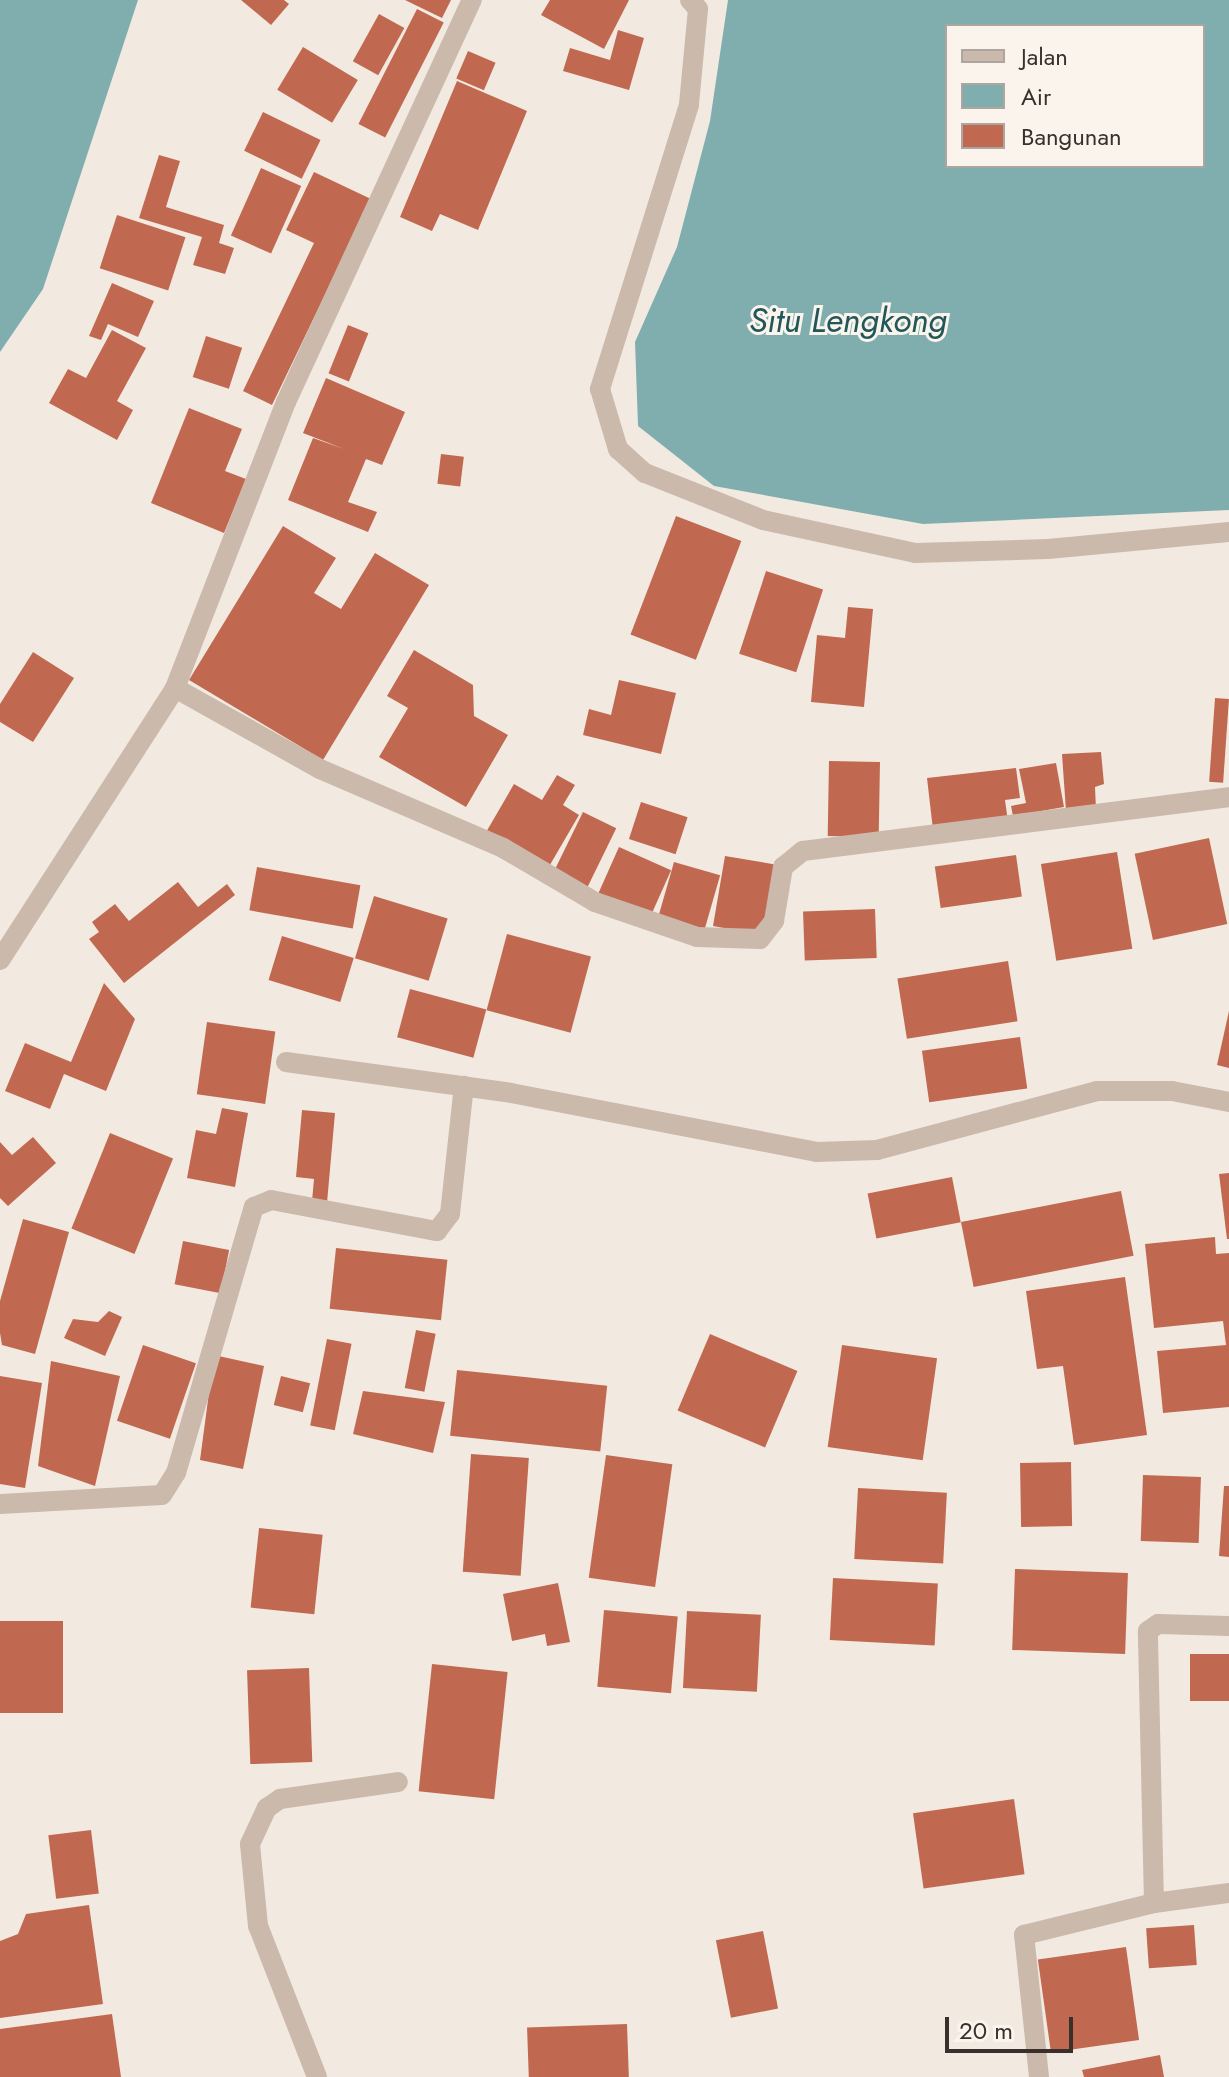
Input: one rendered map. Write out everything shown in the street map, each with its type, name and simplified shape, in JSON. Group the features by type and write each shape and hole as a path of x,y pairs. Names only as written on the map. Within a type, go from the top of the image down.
{"street":[{"path":"0,960 175,688 286,402 472,0"},
{"path":"690,0 698,9 689,105 600,389 618,449 645,473 763,520 915,553 1229,532"},
{"path":"175,688 320,769 503,848 595,902 697,937 760,939 774,921 783,867 803,851 1229,797"},
{"path":"286,1062 464,1086 816,1152 877,1150 1097,1091 1172,1091 1229,1102"},
{"path":"0,1504 162,1495 176,1473 254,1207 271,1200 437,1231 450,1214 464,1086"},
{"path":"1154,1903 1148,1631 1158,1624 1229,1626"},
{"path":"317,2077 258,1926 250,1844 267,1808 280,1799 398,1782"},
{"path":"1039,2077 1024,1935 1154,1903 1229,1893"}],"water":[{"path":"0,0 138,0 43,289 0,352"},
{"name":"Situ Lengkong","path":"728,0 1229,0 1229,510 923,524 714,486 638,426 635,342 677,247 710,121"}],"building":[{"path":"241,0 284,0 289,4 271,25"},
{"path":"405,0 451,0 442,18"},
{"path":"550,0 629,0 604,49 541,15"},
{"path":"417,9 444,23 385,138 358,124"},
{"path":"379,14 404,28 378,75 353,61"},
{"path":"618,30 644,38 629,90 563,71 570,48 610,60"},
{"path":"303,47 358,80 332,123 277,90"},
{"path":"468,51 496,63 484,90 456,79"},
{"path":"457,81 527,111 478,230 440,214 432,231 400,217"},
{"path":"263,112 321,140 302,179 244,151"},
{"path":"159,155 180,161 166,207 224,225 219,243 234,248 225,274 193,265 202,237 139,218"},
{"path":"261,168 301,186 271,253 231,236"},
{"path":"314,172 371,199 272,405 243,391 314,243 286,230"},
{"path":"117,215 185,237 168,291 100,268"},
{"path":"112,283 154,301 138,337 108,324 101,340 89,336"},
{"path":"348,325 368,333 349,381 329,373"},
{"path":"112,330 146,348 117,401 133,410 117,440 49,403 68,369 86,378"},
{"path":"206,336 242,348 229,389 193,377"},
{"path":"326,378 405,412 382,465 366,459 348,502 377,512 368,532 288,500 313,438 344,449 303,433"},
{"path":"189,408 242,429 225,471 246,479 224,533 151,503"},
{"path":"441,454 464,457 460,487 437,484"},
{"path":"676,516 741,541 696,660 630,635"},
{"path":"283,526 336,558 314,593 341,609 375,553 429,585 323,760 189,680"},
{"path":"766,571 823,590 796,672 739,654"},
{"path":"848,607 873,609 864,707 811,702 817,635 845,638"},
{"path":"414,650 473,685 474,716 508,735 466,807 379,757 408,708 387,696"},
{"path":"33,652 74,678 33,742 0,722 0,704"},
{"path":"619,680 676,693 661,754 583,735 589,709 611,715"},
{"path":"1215,698 1229,699 1223,783 1209,782"},
{"path":"1101,752 1104,784 1095,787 1096,809 1066,811 1062,754"},
{"path":"829,761 880,762 879,837 828,836"},
{"path":"1056,763 1064,807 1013,816 1011,806 1026,803 1019,769"},
{"path":"1016,768 1020,798 1005,800 1008,822 933,830 927,778"},
{"path":"557,775 575,785 563,805 579,815 547,870 485,834 514,784 542,800"},
{"path":"641,802 688,817 676,854 629,839"},
{"path":"583,812 616,828 586,889 553,873"},
{"path":"1209,838 1227,924 1153,940 1135,854"},
{"path":"619,847 671,870 650,918 598,895"},
{"path":"1117,852 1132,949 1056,961 1041,864"},
{"path":"1016,855 1022,897 941,908 935,866"},
{"path":"725,856 778,865 769,918 756,934 713,926"},
{"path":"674,862 720,875 704,932 658,919"},
{"path":"257,867 360,885 353,929 249,910"},
{"path":"178,882 198,907 227,884 235,895 124,983 89,939 99,932 92,922 115,904 129,921"},
{"path":"374,896 448,919 429,981 355,958"},
{"path":"875,909 877,958 805,960 803,912"},
{"path":"507,934 591,957 571,1033 487,1010"},
{"path":"282,936 354,958 340,1002 269,980"},
{"path":"1008,961 1018,1021 907,1039 897,979"},
{"path":"104,983 135,1019 106,1091 64,1074 50,1109 5,1091 25,1043 71,1062"},
{"path":"410,989 486,1009 473,1058 397,1037"},
{"path":"1229,1011 1229,1068 1217,1065"},
{"path":"207,1022 275,1032 265,1104 197,1094"},
{"path":"1020,1037 1027,1088 929,1102 922,1051"},
{"path":"222,1108 248,1113 235,1187 187,1178 196,1130 216,1134"},
{"path":"302,1110 335,1113 327,1203 312,1201 314,1179 296,1177"},
{"path":"110,1133 173,1158 134,1254 71,1228"},
{"path":"33,1137 56,1163 8,1206 0,1198 0,1142 12,1155"},
{"path":"1229,1173 1229,1239 1227,1239 1219,1174"},
{"path":"952,1177 961,1222 876,1239 868,1193"},
{"path":"1121,1191 1134,1256 974,1287 961,1222"},
{"path":"23,1219 69,1232 35,1354 2,1345 0,1333 0,1301"},
{"path":"1215,1237 1216,1254 1229,1253 1229,1407 1163,1413 1157,1351 1226,1345 1223,1321 1154,1328 1145,1244"},
{"path":"183,1241 229,1250 221,1293 175,1284"},
{"path":"336,1248 447,1260 441,1320 330,1309"},
{"path":"1125,1277 1147,1435 1074,1445 1063,1366 1037,1369 1026,1291"},
{"path":"109,1311 122,1317 105,1356 64,1338 73,1319 98,1322"},
{"path":"416,1330 436,1334 424,1392 405,1388"},
{"path":"710,1334 797,1371 765,1448 678,1410"},
{"path":"327,1339 352,1344 335,1430 310,1425"},
{"path":"143,1345 196,1363 170,1439 117,1421"},
{"path":"842,1345 937,1358 923,1460 828,1447"},
{"path":"214,1355 264,1366 243,1469 200,1460"},
{"path":"51,1361 120,1376 95,1486 38,1466"},
{"path":"457,1370 607,1386 600,1451 450,1436"},
{"path":"0,1376 42,1383 25,1488 0,1484"},
{"path":"281,1376 310,1383 303,1412 274,1405"},
{"path":"363,1391 445,1402 433,1453 353,1434"},
{"path":"471,1454 529,1458 521,1576 463,1572"},
{"path":"606,1455 672,1464 655,1587 589,1578"},
{"path":"1071,1462 1072,1526 1021,1527 1020,1463"},
{"path":"1143,1475 1201,1477 1199,1543 1141,1541"},
{"path":"1224,1486 1229,1486 1229,1557 1219,1556"},
{"path":"858,1488 947,1493 943,1564 854,1559"},
{"path":"259,1528 323,1535 314,1614 251,1608"},
{"path":"1015,1569 1128,1573 1125,1654 1012,1650"},
{"path":"833,1578 938,1583 935,1645 830,1640"},
{"path":"558,1583 570,1642 547,1646 545,1634 512,1641 503,1594"},
{"path":"604,1610 678,1616 671,1693 597,1687"},
{"path":"687,1611 761,1615 757,1692 683,1688"},
{"path":"0,1621 63,1621 63,1713 0,1713"},
{"path":"1190,1654 1229,1654 1229,1701 1190,1701"},
{"path":"432,1664 508,1672 494,1799 419,1791"},
{"path":"309,1668 312,1762 250,1764 247,1670"},
{"path":"1014,1799 1025,1874 924,1888 913,1813"},
{"path":"91,1830 99,1894 56,1899 48,1835"},
{"path":"89,1905 103,2004 0,2018 0,1941 18,1934 26,1914"},
{"path":"1194,1925 1197,1965 1149,1968 1146,1928"},
{"path":"763,1931 778,2009 731,2018 716,1940"},
{"path":"1126,1947 1139,2040 1051,2052 1038,1959"},
{"path":"112,2014 121,2077 0,2077 0,2029"},
{"path":"627,2024 629,2077 529,2077 527,2027"},
{"path":"1160,2055 1164,2077 1084,2077 1082,2070"}]}
